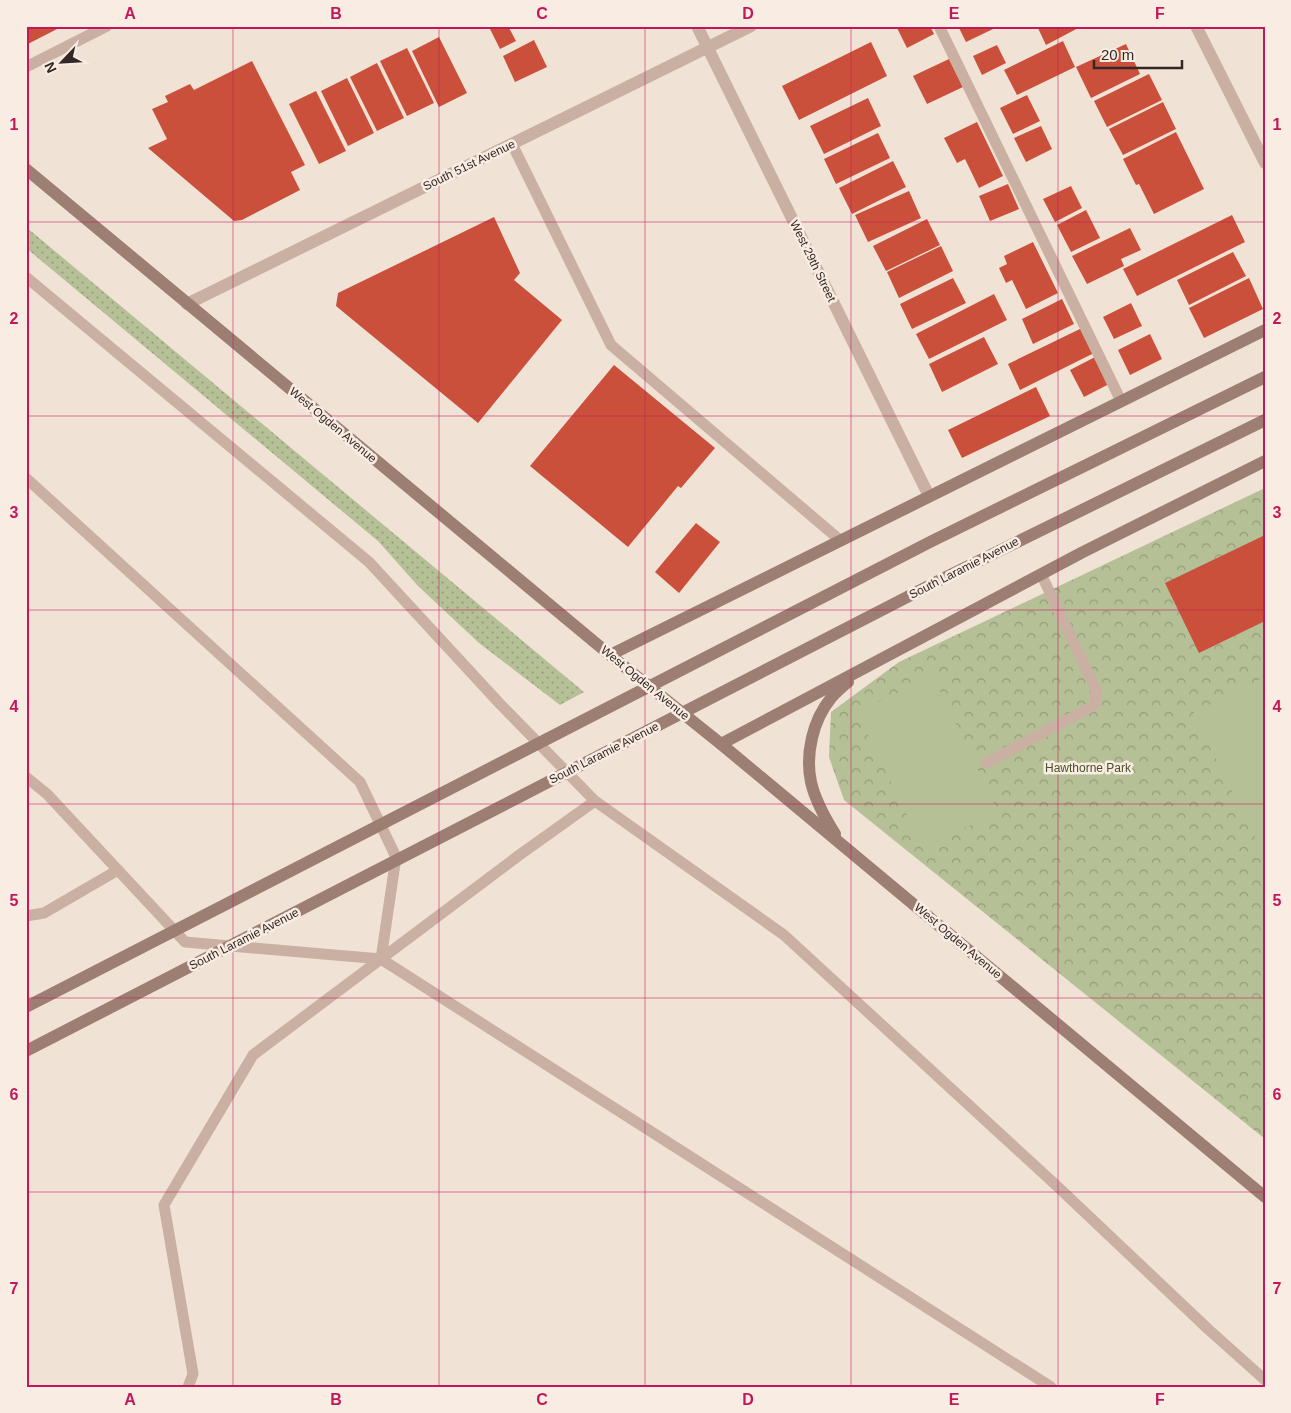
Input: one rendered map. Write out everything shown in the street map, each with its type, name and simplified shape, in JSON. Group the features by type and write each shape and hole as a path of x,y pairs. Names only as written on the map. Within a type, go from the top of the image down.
{"main road":[{"name":"West Ogden Avenue","path":"26,169 610,656 721,744 1265,1197"},
{"path":"610,656 1265,330"},
{"path":"26,1007 932,541 1265,378"},
{"name":"South Laramie Avenue","path":"26,1051 946,577 1265,420"},
{"path":"721,744 1041,574 1265,461"},
{"path":"840,843 822,813 811,781 810,746 818,718 831,697 863,669"}],"street":[{"name":"West 29th Street","path":"697,26 929,496"},
{"name":"South 51st Avenue","path":"187,304 751,26"},
{"path":"1196,26 1265,163"}],"lane":[{"path":"26,67 108,26"},
{"path":"939,26 1121,401"},
{"path":"512,144 611,344 840,541"},
{"path":"26,277 370,562 501,704 595,801 784,935 1058,1186 1201,1323 1265,1380"},
{"path":"26,478 360,782 396,857 381,959"},
{"path":"986,763 1095,705 1096,689 1041,574"},
{"path":"26,776 47,794 185,942 381,959 1051,1387"},
{"path":"188,1387 193,1374 164,1206 253,1056 518,856 595,801"},
{"path":"26,916 44,913 118,870"}],"green space":[{"path":"26,227 584,692 560,705 479,643 418,586 378,541 26,248"},
{"name":"Hawthorne Park","path":"1265,488 1265,1139 844,800 829,757 831,712 899,662"},
{"path":"933,676 998,812 923,848 857,712"},
{"path":"1265,677 1265,857 1193,713"}],"building":[{"path":"26,26 58,26 59,28 26,45"},
{"path":"490,26 508,26 516,41 500,49"},
{"path":"896,26 930,26 934,34 907,48"},
{"path":"958,26 992,26 993,29 966,42"},
{"path":"1037,26 1082,26 1046,45"},
{"path":"439,37 467,93 439,107 412,51"},
{"path":"534,40 547,67 515,82 503,56"},
{"path":"1063,41 1075,67 1017,95 1004,70"},
{"path":"871,42 887,76 799,120 782,86"},
{"path":"1126,44 1140,74 1091,98 1076,67"},
{"path":"997,45 1006,63 982,75 973,56"},
{"path":"407,48 434,103 407,116 380,61"},
{"path":"949,59 963,87 927,104 913,76"},
{"path":"252,61 305,165 291,172 300,190 242,220 234,221 148,148 167,139 152,109 168,102 165,96 190,84 194,90"},
{"path":"377,63 404,118 377,131 350,77"},
{"path":"1149,74 1162,100 1107,127 1094,101"},
{"path":"347,78 374,133 348,146 321,91"},
{"path":"316,91 346,151 319,164 289,104"},
{"path":"1027,95 1040,121 1013,134 1000,108"},
{"path":"868,98 881,126 824,154 810,126"},
{"path":"1163,102 1176,129 1123,155 1109,129"},
{"path":"977,122 1003,176 979,188 965,159 957,163 944,138"},
{"path":"1041,126 1052,149 1026,162 1014,138"},
{"path":"1176,132 1204,189 1154,214 1139,184 1136,185 1123,159"},
{"path":"878,133 890,158 836,184 824,159"},
{"path":"893,161 906,187 852,214 839,188"},
{"path":"1008,184 1019,209 990,221 979,196"},
{"path":"1071,186 1082,208 1055,222 1043,199"},
{"path":"909,191 921,218 868,242 855,215"},
{"path":"1086,210 1100,238 1071,252 1057,225"},
{"path":"1232,215 1245,242 1137,296 1123,269"},
{"path":"494,217 520,273 514,280 562,320 478,423 336,306 338,293"},
{"path":"927,219 940,245 886,271 873,246"},
{"path":"1130,228 1141,250 1121,259 1124,266 1087,284 1072,256"},
{"path":"1033,242 1058,293 1026,309 1012,280 1006,283 999,268 1007,264 1004,256"},
{"path":"941,246 953,271 899,298 887,272"},
{"path":"1233,252 1246,276 1189,305 1177,280"},
{"path":"953,278 966,303 912,329 900,304"},
{"path":"1249,278 1263,309 1204,338 1189,308"},
{"path":"994,294 1007,320 929,359 916,334"},
{"path":"1062,299 1074,324 1033,344 1022,319"},
{"path":"1131,303 1142,326 1114,339 1103,317"},
{"path":"1082,328 1094,353 1020,390 1008,364"},
{"path":"1150,334 1162,359 1130,375 1118,350"},
{"path":"984,337 998,364 942,392 929,364"},
{"path":"1097,356 1111,383 1084,397 1070,370"},
{"path":"614,365 715,448 681,488 678,486 628,547 530,466"},
{"path":"1036,387 1050,416 962,458 948,430"},
{"path":"696,523 720,542 679,593 655,572"},
{"path":"1265,535 1265,621 1199,653 1165,583"}]}
